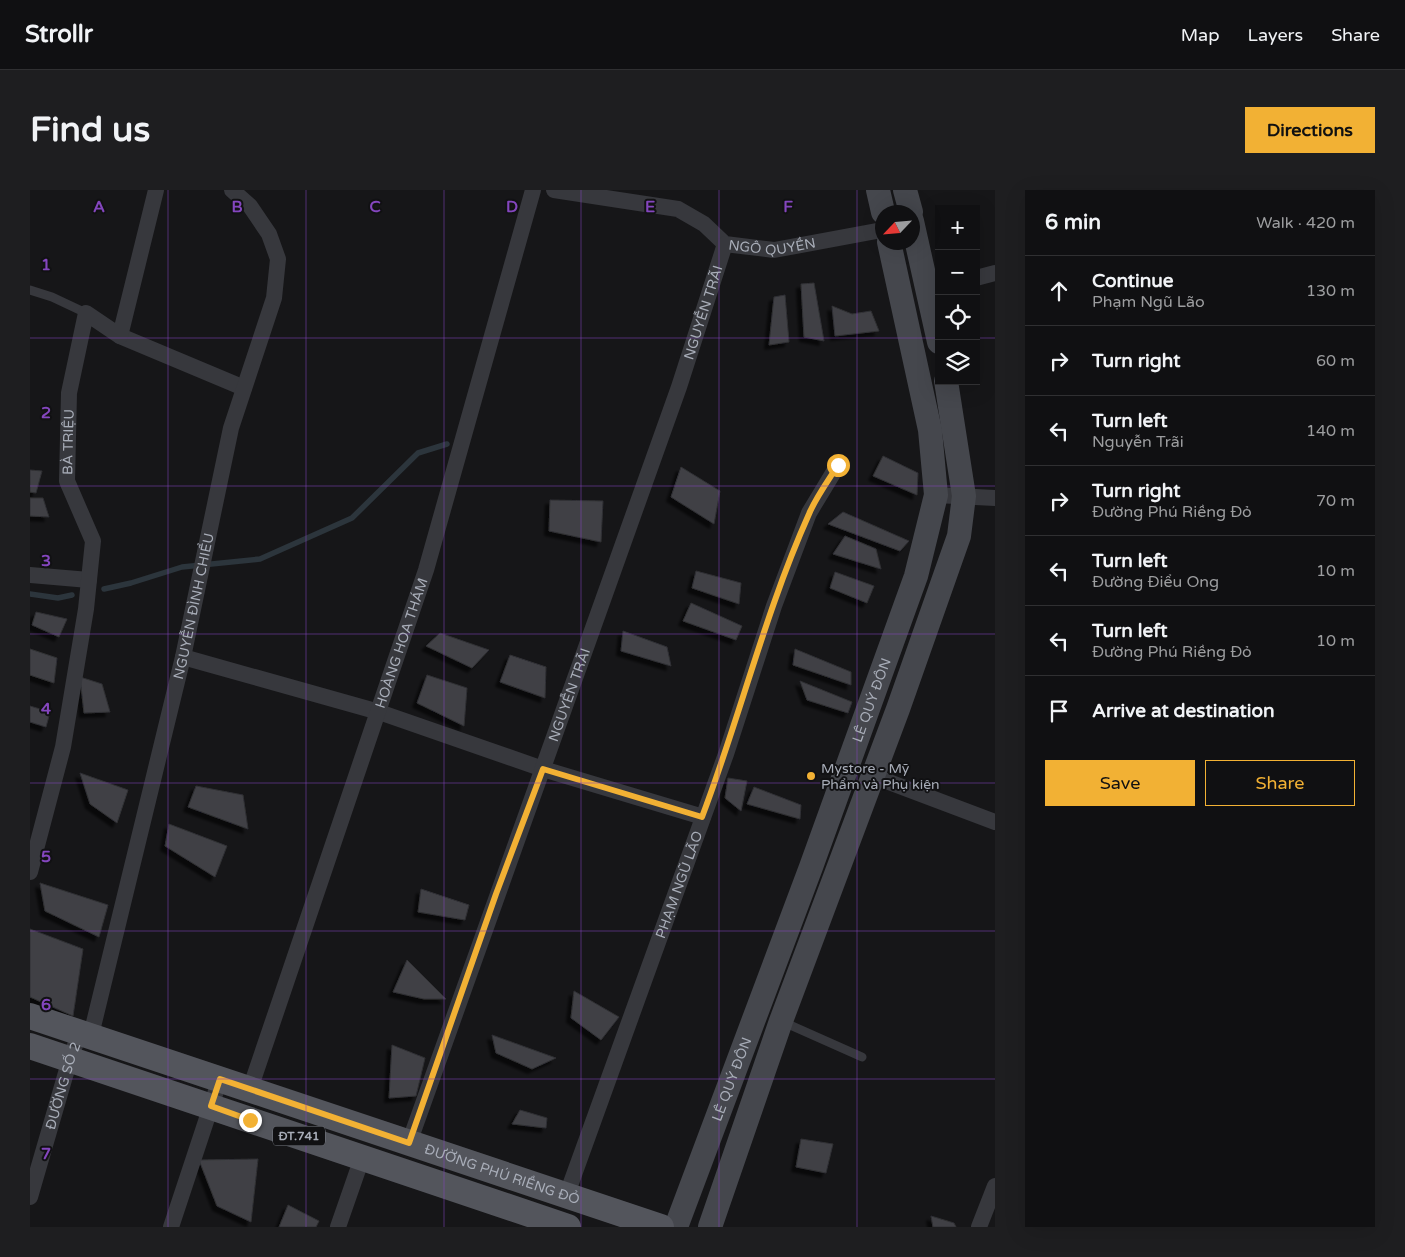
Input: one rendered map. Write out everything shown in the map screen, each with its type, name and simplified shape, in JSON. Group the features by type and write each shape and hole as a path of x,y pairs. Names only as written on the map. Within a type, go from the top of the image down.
{"main road":[{"path":"878,190 881,205"},
{"path":"906,190 909,205"},
{"path":"920,247 933,289 939,340"},
{"name":"LÊ QUÝ ĐÔN","path":"676,1227 811,867 916,576 936,495 930,430 891,250"},
{"name":"LÊ QUÝ ĐÔN","path":"710,1227 781,1021 873,776 959,536 964,496 947,385"},
{"name":"ĐƯỜNG PHÚ RIỀNG ĐỎ","path":"30,1016 661,1227"},
{"name":"ĐT.741","path":"30,1046 211,1106 554,1225"}],"street":[{"path":"120,336 156,190"},
{"name":"NGUYỄN ĐÌNH CHIỂU","path":"85,1034 183,657 231,428 274,298 278,259 268,234 255,213 232,190"},
{"name":"HOÀNG HOA THÁM","path":"250,1089 426,570 533,190"},
{"name":"NGÔ QUYỀN","path":"554,190 678,209 704,224 725,244 774,250 875,231"},
{"name":"NGUYỄN TRÃI","path":"409,1143 496,894 543,769 679,387 725,244"},
{"path":"980,277 995,272"},
{"path":"86,313 120,336 244,388"},
{"name":"BÀ TRIỆU","path":"30,872 63,747 89,580 93,541 67,481 69,393 86,313"},
{"name":"PHẠM NGŨ LÃO","path":"567,1194 726,754 774,606 806,522 838,465"},
{"path":"936,495 995,498"},
{"path":"30,575 89,580"},
{"path":"183,657 379,712 543,769 702,817"},
{"path":"873,776 995,822"},
{"name":"ĐƯỜNG SỐ 2","path":"30,1197 70,1059 85,1034"},
{"path":"171,1227 220,1079"},
{"path":"338,1227 362,1158"},
{"path":"979,1227 995,1186"}],"lane":[{"path":"30,290 52,297 86,313"},
{"path":"781,1021 862,1057"}],"building":[{"path":"814,283 824,341 804,337 801,284"},
{"path":"785,295 789,342 769,345 774,297"},
{"path":"832,306 852,314 871,311 879,331 835,336"},
{"path":"883,456 918,473 917,495 873,476"},
{"path":"681,467 720,491 714,524 671,497"},
{"path":"30,470 42,471 36,493 30,492"},
{"path":"30,498 43,498 49,517 30,516"},
{"path":"550,500 603,501 601,542 549,531"},
{"path":"843,512 909,541 900,551 828,524"},
{"path":"845,536 876,549 881,569 833,554"},
{"path":"696,571 741,583 739,604 692,588"},
{"path":"835,572 874,586 867,603 830,588"},
{"path":"691,603 742,626 736,640 683,621"},
{"path":"36,612 67,619 59,637 32,625"},
{"path":"623,631 667,647 671,666 621,651"},
{"path":"440,633 489,650 472,668 426,646"},
{"path":"30,649 57,658 54,683 30,675"},
{"path":"795,649 851,672 851,685 793,665"},
{"path":"510,655 546,667 545,698 500,682"},
{"path":"427,675 467,688 464,726 417,703"},
{"path":"80,677 102,684 110,712 84,713"},
{"path":"800,681 852,702 848,713 807,700"},
{"path":"30,706 50,712 46,727 30,722"},
{"path":"80,773 128,790 117,823 90,804"},
{"path":"728,778 747,781 741,811 725,798"},
{"path":"196,786 243,795 248,829 188,807"},
{"path":"754,787 801,805 800,819 747,804"},
{"path":"169,824 227,846 215,877 165,846"},
{"path":"40,883 108,905 99,937 45,911"},
{"path":"421,889 469,905 465,920 418,912"},
{"path":"30,929 83,949 73,1016 30,997"},
{"path":"407,960 446,999 424,999 393,992"},
{"path":"574,991 619,1017 601,1040 571,1018"},
{"path":"492,1035 556,1058 532,1069 496,1053"},
{"path":"392,1045 425,1058 416,1096 389,1098"},
{"path":"520,1110 547,1118 546,1128 512,1124"},
{"path":"801,1139 833,1144 826,1173 796,1167"},
{"path":"258,1159 251,1222 217,1206 199,1160"},
{"path":"288,1205 319,1221 316,1227 279,1227"},
{"path":"931,1216 954,1223 956,1227 933,1227"}],"waterway":[{"path":"104,589 131,583 182,567 260,559 352,518 418,453 447,444"},
{"path":"30,594 58,598 72,595"}],"place":[{"name":"Mystore - Mỹ Phẩm và Phụ kiện","path":"811,776"}],"route":[{"path":"250,1120 211,1106 220,1079 409,1143 496,894 543,769 702,817 726,754 774,606 809,513 838,465"}]}
